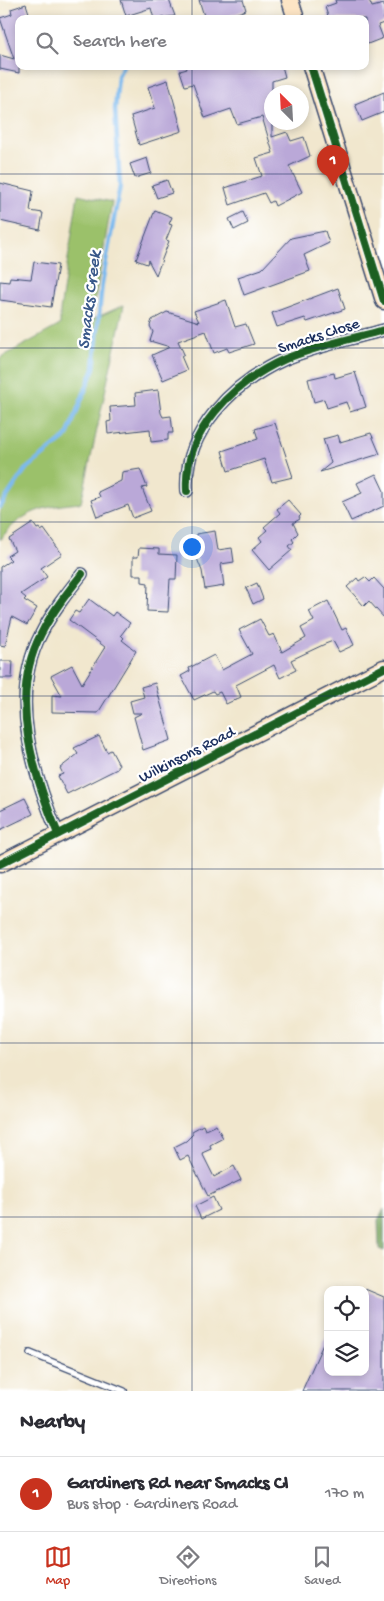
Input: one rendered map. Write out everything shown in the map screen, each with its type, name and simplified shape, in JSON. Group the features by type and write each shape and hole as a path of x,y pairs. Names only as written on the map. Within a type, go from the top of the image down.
{"street":[{"path":"290,0 295,15"},
{"path":"312,70 384,301"},
{"name":"Smacks Close","path":"187,491 187,468 195,441 222,404 244,384 285,359 384,330"},
{"path":"58,834 44,797 29,739 25,687 32,654 40,635 50,617 82,574"},
{"name":"Wilkinsons Road","path":"0,864 384,668"}],"lane":[{"path":"30,1353 124,1391"}],"green space":[{"path":"78,194 112,202 91,320 124,305 81,503 36,511 17,522 0,540 0,358 60,325 60,311"},
{"path":"384,1209 384,1251 379,1249 378,1220"}],"building":[{"path":"121,0 169,0 175,15 153,15 151,8 126,15"},
{"path":"199,0 243,0 246,10 232,15 204,15"},
{"path":"335,0 369,0 372,7 384,4 384,23 378,25 383,38 369,43 369,15 328,15 325,7 336,3"},
{"path":"26,4 30,15 15,15 15,70 19,70 19,73 0,69 0,55 14,59 0,18 12,14 11,9"},
{"path":"184,70 283,70 285,77 272,81 272,85 264,85 264,124 262,117 237,124 231,109 205,118 193,84 185,86 180,71"},
{"path":"168,80 182,131 139,145 131,116 155,108 148,87"},
{"path":"384,92 384,112 362,121 355,104"},
{"path":"266,130 272,130 272,137 287,132 291,141 304,137 310,156 289,166 302,192 275,206 273,201 269,203 264,193 230,205 225,188 262,176 256,158 273,153"},
{"path":"147,158 151,173 135,178 130,164"},
{"path":"167,180 172,193 157,198 152,185"},
{"path":"0,183 33,191 30,211 43,213 40,230 0,221"},
{"path":"155,210 172,217 169,224 172,225 166,240 169,241 156,275 148,260 147,264 136,260"},
{"path":"243,212 248,223 234,230 229,219"},
{"path":"325,231 329,243 304,255 310,271 244,295 238,277 262,269 291,238"},
{"path":"34,262 58,265 51,307 0,300 0,281 9,282 10,277 31,279"},
{"path":"338,288 345,309 307,322 305,318 277,327 272,313"},
{"path":"226,300 235,327 246,324 254,344 229,352 227,348 214,353 206,331 178,341 184,354 181,356 187,370 163,380 152,355 170,347 150,341 153,332 150,326 152,320 167,312 199,322 194,311"},
{"path":"355,372 366,407 350,412 346,402 327,408 324,399 314,402 308,379 334,373 335,378"},
{"path":"158,390 163,417 171,416 173,433 168,433 168,440 151,442 150,429 108,434 107,422 111,421 110,407 136,405 135,393"},
{"path":"275,423 293,477 272,482 264,459 228,471 222,451 258,439 255,429"},
{"path":"371,433 380,454 320,472 331,463 323,439 338,435 340,442"},
{"path":"140,469 147,487 142,488 151,511 133,518 128,505 97,517 91,500 100,497 98,492 121,481 122,472"},
{"path":"376,474 384,491 384,506 351,521 342,502 362,493 357,483"},
{"path":"288,500 301,515 300,519 293,523 298,533 292,539 294,542 289,546 292,550 269,570 252,550 262,541 259,537 267,530 264,527 280,513 277,509"},
{"path":"33,523 37,529 39,528 41,531 44,529 62,554 41,568 47,577 21,594 26,598 24,600 37,608 27,625 12,617 5,646 0,645 0,567 11,560 7,556 15,551 9,539"},
{"path":"215,531 218,550 232,548 234,562 221,564 224,586 205,589 202,571 196,556 200,556 196,534"},
{"path":"139,548 159,549 159,554 177,555 176,579 170,579 168,612 147,611 148,583 142,582 142,575 133,575 133,557 138,557"},
{"path":"365,577 370,582 374,578 384,589 384,618 369,601 364,606 347,587 357,578 359,581"},
{"path":"257,583 263,599 253,604 246,588"},
{"path":"89,599 112,616 115,612 130,623 121,635 124,638 122,640 136,651 98,713 52,712 52,695 62,696 51,676 72,665 82,684 105,647 69,620 75,611 79,613"},
{"path":"328,601 342,630 346,628 354,645 339,652 333,641 325,644 291,660 296,670 280,678 274,665 236,685 241,697 226,704 220,692 215,694 213,691 194,700 181,676 190,671 189,668 214,655 222,670 252,654 239,630 260,619 269,636 274,634 282,652 306,638 301,628 314,621 309,611"},
{"path":"0,661 13,661 12,678 0,678"},
{"path":"155,683 171,740 143,750 134,717 142,713 133,713 130,701 144,697 141,687"},
{"path":"99,736 107,752 111,750 119,765 117,769 67,794 58,776 63,774 60,768 78,754 74,748"},
{"path":"25,798 33,814 0,830 0,810"},
{"path":"203,1125 205,1130 216,1125 223,1138 210,1145 211,1149 202,1153 214,1177 234,1166 241,1180 208,1196 188,1156 180,1160 174,1147 186,1141 193,1134 192,1131"},
{"path":"213,1197 219,1210 201,1219 195,1206"},
{"path":"369,1291 384,1297 384,1391 302,1391 324,1342 324,1376 369,1376"}],"waterway":[{"name":"Smacks Creek","path":"0,507 25,470 67,436 94,368 102,283 120,186 115,109 118,76 121,70"}],"cycle path":[{"path":"312,70 384,301"},
{"path":"187,491 188,469 193,448 203,429 215,411 248,381 266,369 297,354 384,330"},
{"path":"58,834 33,761 25,709 26,683 31,658 45,626 82,574"},
{"path":"0,864 384,668"}],"place":[{"name":"Gardiners Rd near Smacks Cl","path":"333,186"}]}
